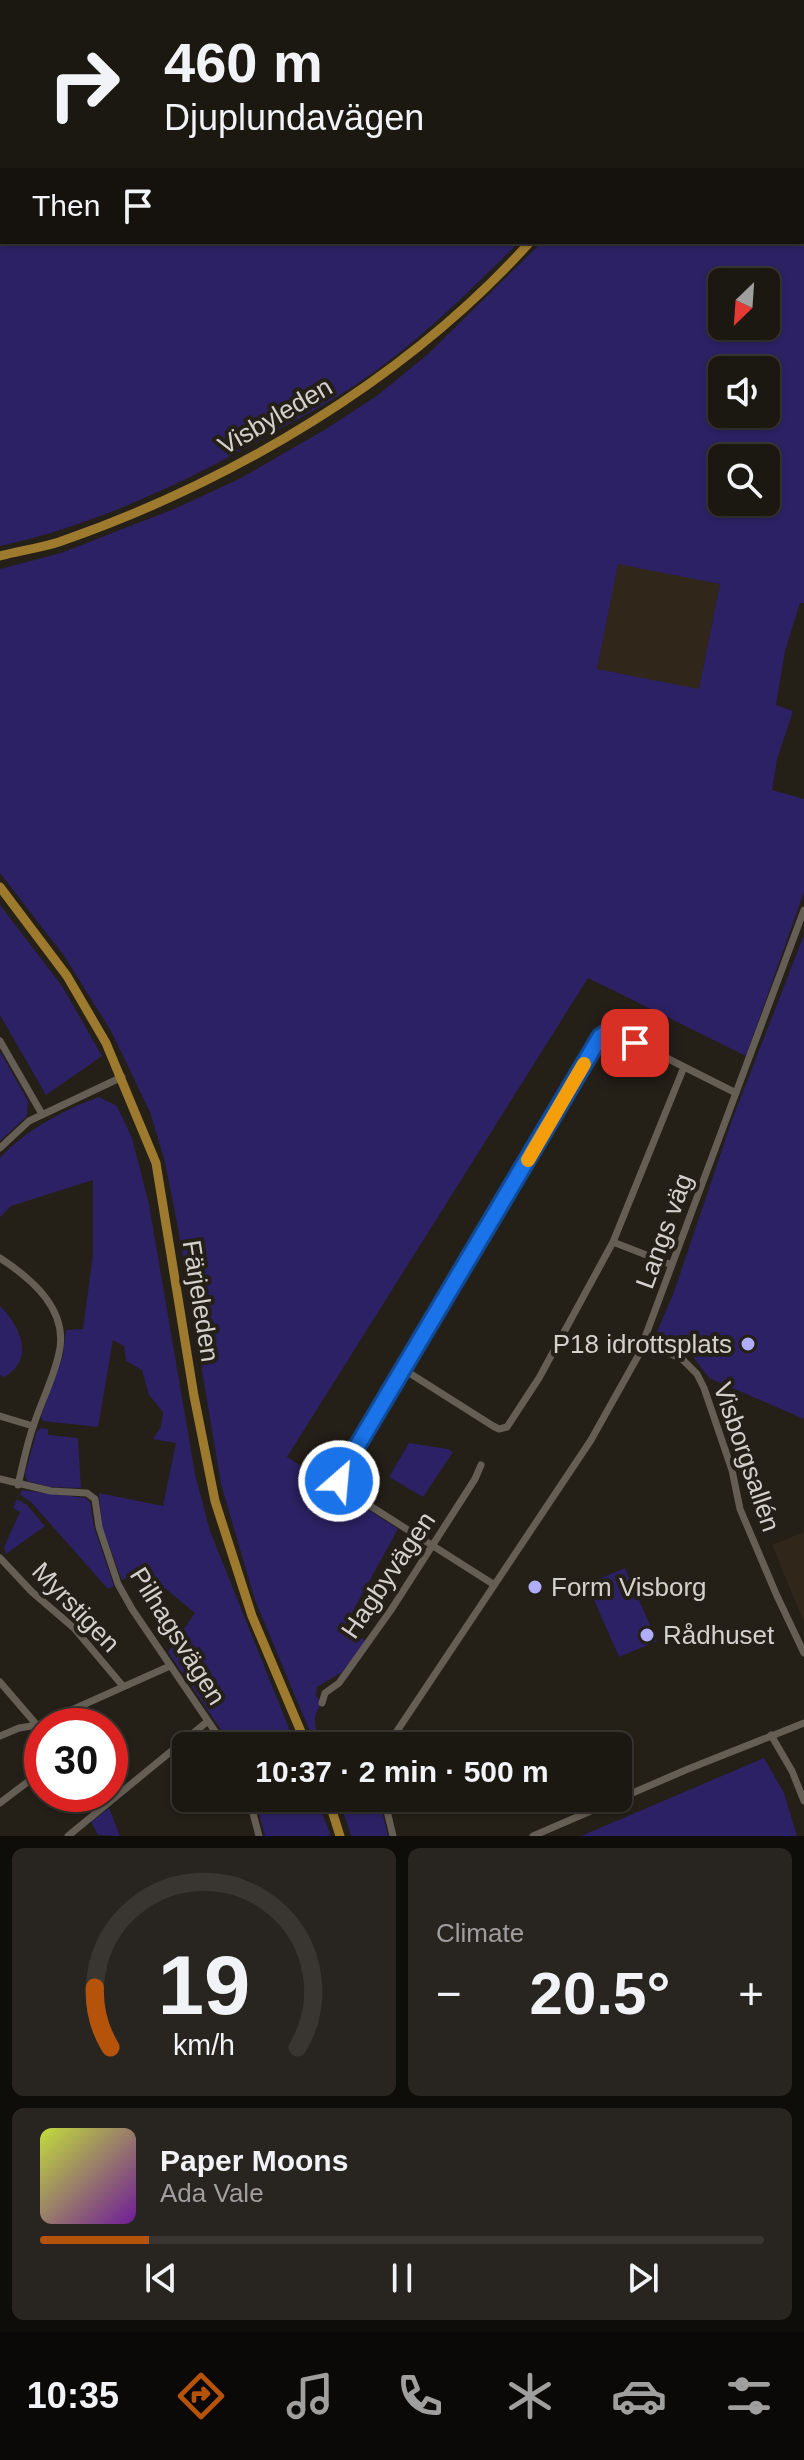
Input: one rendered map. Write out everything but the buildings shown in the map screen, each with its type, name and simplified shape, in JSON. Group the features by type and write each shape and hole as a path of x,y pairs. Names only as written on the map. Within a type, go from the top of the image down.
{"main road":[{"name":"Visbyleden","path":"0,556 56,543 128,516 230,468 302,429 380,377 447,321 528,244"},
{"name":"Färjeleden","path":"0,887 67,976 106,1043 156,1163 194,1396 215,1501 252,1616 301,1732"},
{"path":"332,1812 340,1836"}],"street":[{"name":"Langs väg","path":"396,1732 607,1413 645,1342 804,910"},
{"path":"493,1584 342,1488 340,1475 600,1037 611,1030 736,1093"},
{"path":"0,1041 42,1114"},
{"path":"403,1369 493,1426 499,1429 507,1427 539,1378 613,1242 684,1067"},
{"path":"0,1148 11,1136 42,1114 122,1077"},
{"path":"613,1242 672,1265"},
{"path":"0,1258 22,1273 51,1304 61,1338 59,1355 33,1426 18,1485"},
{"name":"Visborgsallén","path":"645,1342 682,1359 697,1374 732,1470 740,1509 803,1648"},
{"path":"0,1416 33,1426"},
{"name":"Hagbyvägen","path":"322,1703 325,1693 339,1683 365,1647 433,1545 481,1465"},
{"name":"Pilhagsvägen","path":"0,1479 51,1491 87,1493 95,1499 99,1527 118,1584 215,1732"},
{"name":"Myrstigen","path":"0,1558 32,1592 74,1628 122,1685"},
{"path":"78,1708 122,1685 170,1666"},
{"path":"0,1682 24,1710"},
{"path":"68,1836 208,1721"},
{"path":"533,1836 804,1723"},
{"path":"0,1736 24,1728"},
{"path":"771,1735 792,1771 804,1801"},
{"path":"0,1803 24,1785"},
{"path":"253,1812 259,1836"},
{"path":"387,1812 393,1836"}],"shaded area":[{"path":"0,244 517,244 404,349 329,401 205,470 139,501 71,527 0,546"},
{"path":"540,244 804,244 804,603 800,603 785,651 776,705 793,711 777,759 772,790 804,799 804,892 746,1056 588,978 287,1457 398,1529 344,1627 366,1641 342,1672 317,1687 316,1696 322,1703 316,1714 317,1732 310,1732 255,1600 221,1484 179,1233 165,1162 150,1112 111,1031 65,957 0,873 0,569 61,553 174,509 239,479 378,395 427,355","holes":["618,564 720,584 699,689 597,669"]},
{"path":"618,563 720,584 699,690 597,669"},
{"path":"0,905 62,986 102,1056 46,1095 0,1015"},
{"path":"804,935 804,1419 709,1378 691,1354 672,1352 654,1339 674,1292 732,1120"},
{"path":"0,1051 28,1101 27,1116 0,1141"},
{"path":"99,1097 117,1106 132,1138 149,1204 195,1474 210,1531 290,1732 222,1732 168,1652 195,1613 143,1570 122,1580 102,1526 99,1493 163,1506 176,1443 153,1439 161,1427 163,1412 149,1395 142,1370 126,1361 124,1346 113,1340 98,1427 43,1421 41,1417 63,1355 66,1330 83,1329 93,1254 93,1180 11,1206 0,1217 0,1158 21,1138 72,1108"},
{"path":"0,1306 14,1323 22,1342 20,1361 4,1377 0,1375"},
{"path":"48,1429 48,1435 78,1438 81,1488 50,1487 27,1481 25,1474 37,1431"},
{"path":"409,1443 453,1452 423,1497 389,1477"},
{"path":"22,1490 85,1498 90,1502 94,1527 114,1586 108,1589 31,1502 20,1495"},
{"path":"17,1499 27,1505 45,1526 6,1554 4,1547 20,1512 13,1508"},
{"path":"804,1532 804,1622 772,1545"},
{"path":"625,1568 657,1641 619,1657 587,1584"},
{"path":"764,1758 784,1793 797,1836 581,1836"},
{"path":"104,1812 111,1812 120,1836 98,1835 91,1822"},
{"path":"259,1812 322,1812 331,1836 265,1836"},
{"path":"343,1812 382,1812 388,1836 351,1836"}],"slow traffic":[{"path":"528,1160 584,1064"}],"place":[{"name":"P18 idrottsplats","path":"748,1344"},
{"name":"Form Visborg","path":"535,1587"},
{"name":"Rådhuset","path":"647,1635"}],"route":[{"path":"339,1481 600,1037 611,1030 635,1043"}]}
